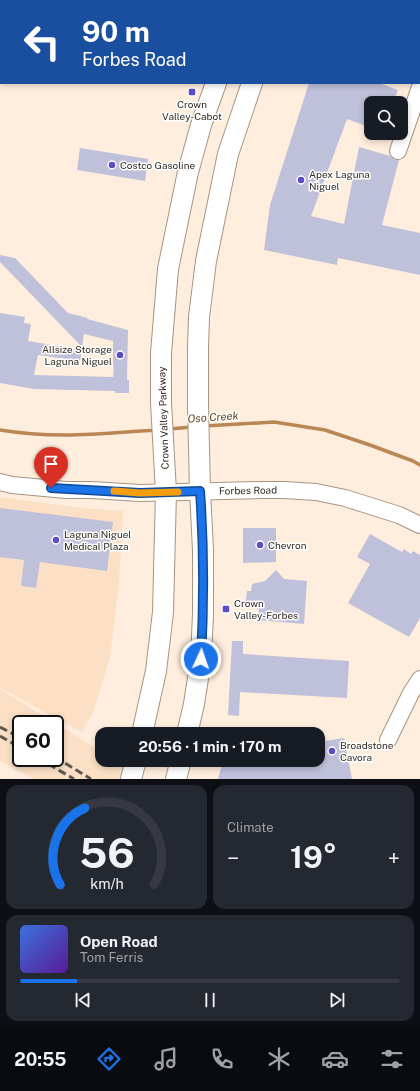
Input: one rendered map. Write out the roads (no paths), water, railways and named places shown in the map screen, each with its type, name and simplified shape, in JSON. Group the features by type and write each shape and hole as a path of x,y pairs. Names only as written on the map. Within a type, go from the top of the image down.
{"main road":[{"name":"Crown Valley Parkway","path":"144,727 156,671 163,612 166,492 161,403 161,353 168,269 188,172 201,125 216,84"},
{"path":"189,727 194,704 201,652 203,614 198,340 206,261 228,154 252,84"},
{"path":"176,779 179,767"}],"street":[{"path":"398,151 420,87"},
{"name":"Forbes Road","path":"0,482 12,485 66,490 140,493 277,490 316,492 345,498 399,515 420,525"},
{"path":"388,740 420,679"}],"waterway":[{"name":"Oso Creek","path":"204,426 274,422 325,430 370,445 420,465"},
{"name":"Oso Creek","path":"169,429 192,427"},
{"name":"Oso Creek","path":"0,430 20,433 59,435 156,430"}],"railway":[{"path":"0,727 12,733"},
{"path":"0,736 12,743"},
{"path":"64,762 91,779"},
{"path":"53,767 74,779"}],"place":[{"name":"Crown Valley-Cabot","path":"192,92"},
{"name":"Costco Gasoline","path":"112,165"},
{"name":"Apex Laguna Niguel","path":"301,180"},
{"name":"Allsize Storage Laguna Niguel","path":"120,355"},
{"name":"Laguna Niguel Medical Plaza","path":"56,540"},
{"name":"Chevron","path":"260,545"},
{"name":"Crown Valley-Forbes","path":"226,609"},
{"name":"Broadstone Cavora","path":"332,751"}]}
